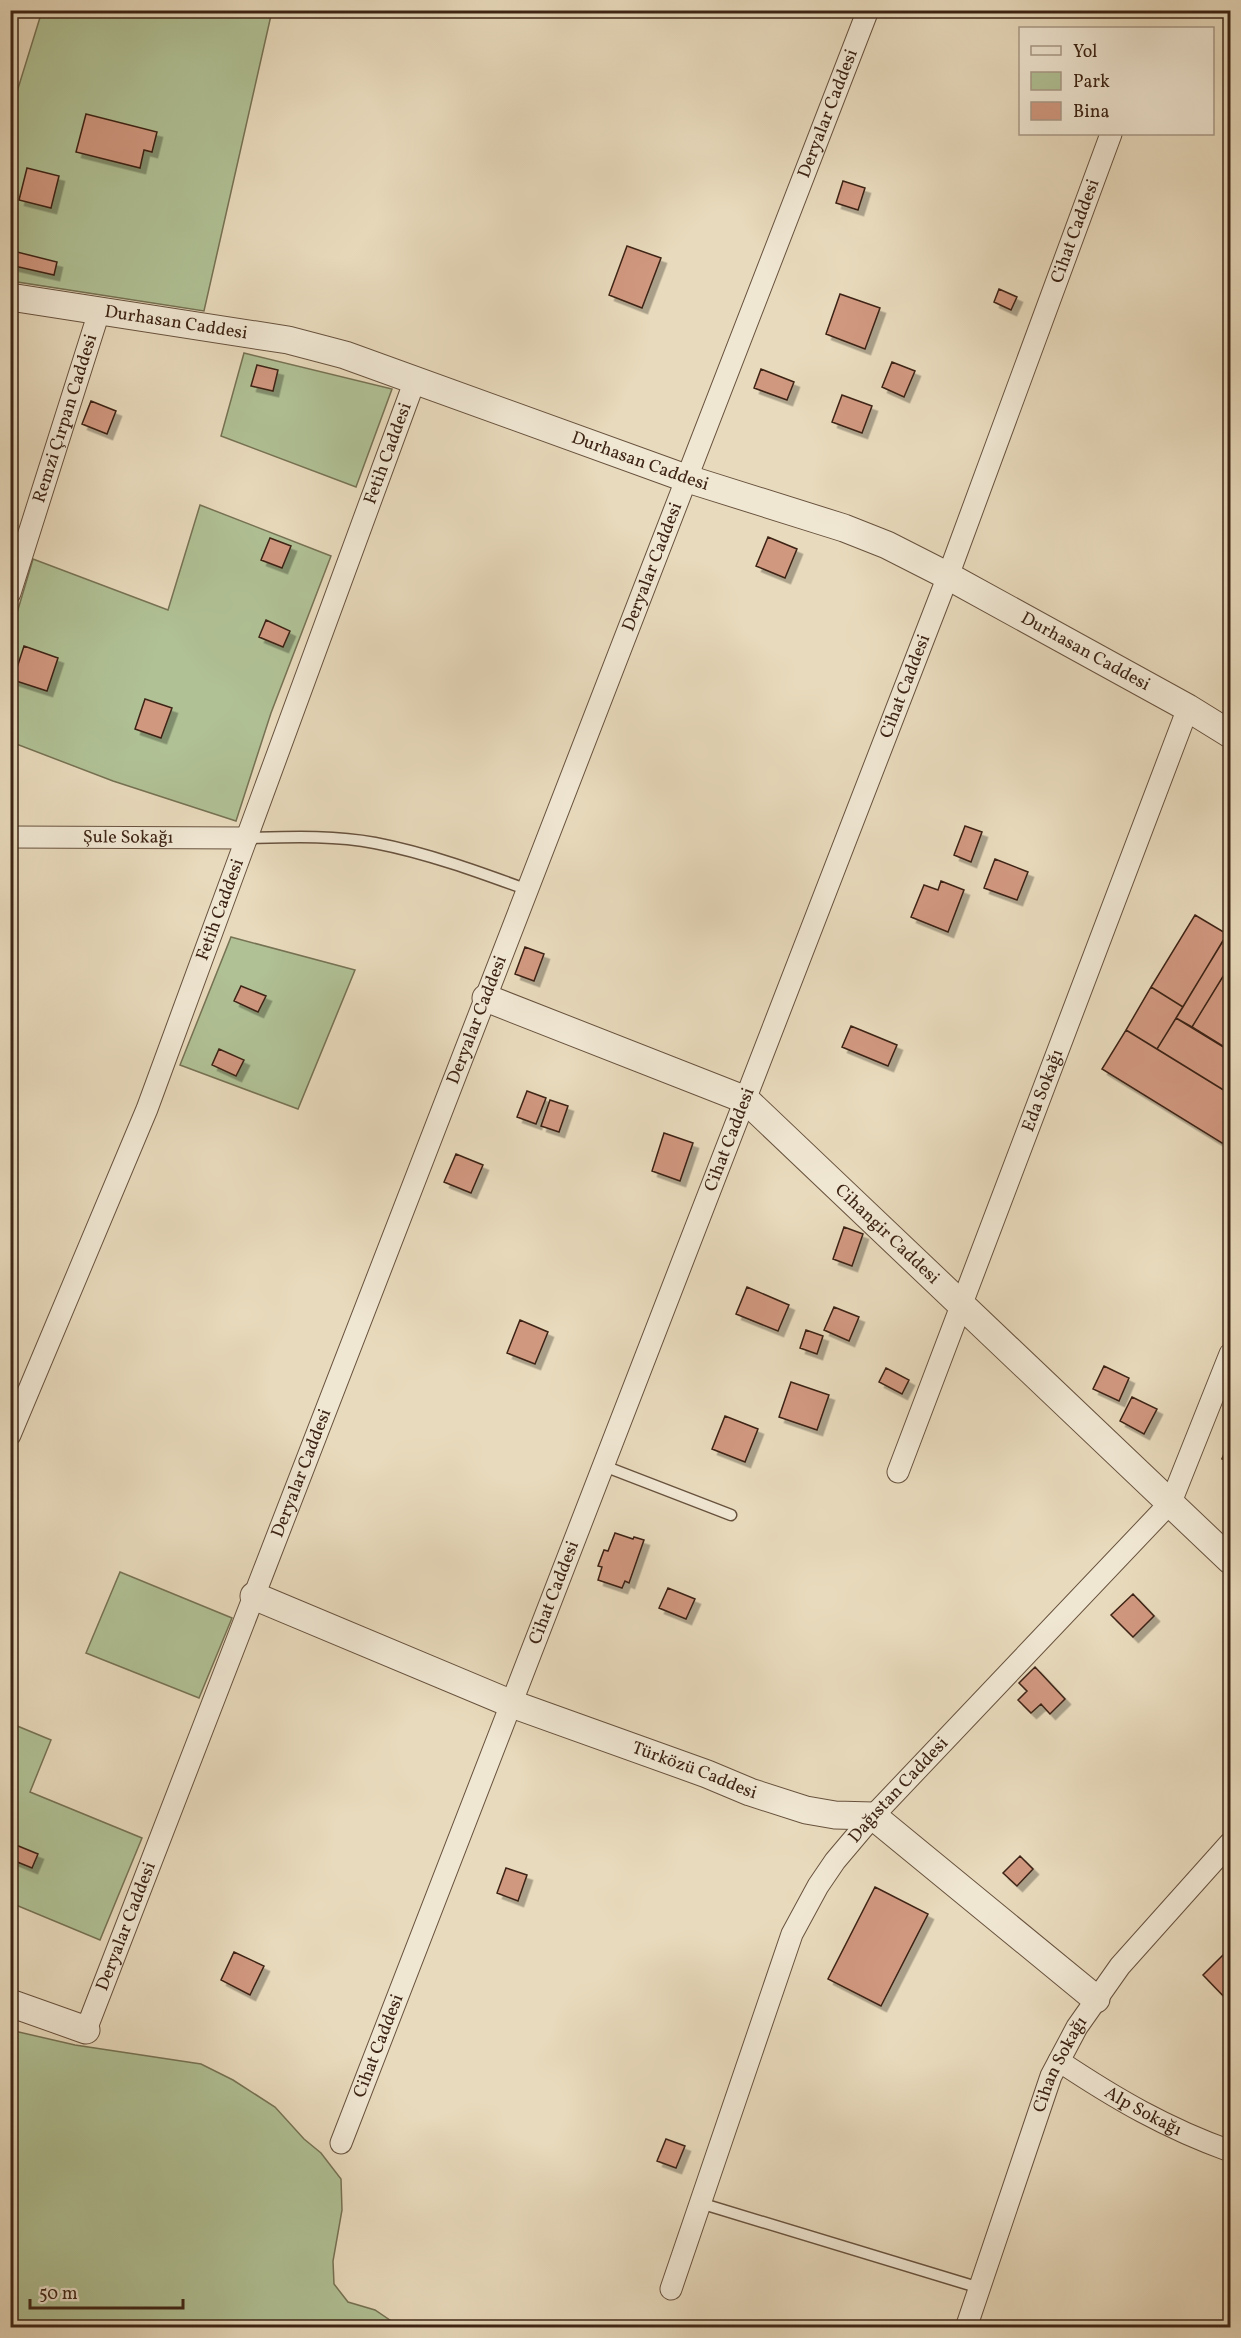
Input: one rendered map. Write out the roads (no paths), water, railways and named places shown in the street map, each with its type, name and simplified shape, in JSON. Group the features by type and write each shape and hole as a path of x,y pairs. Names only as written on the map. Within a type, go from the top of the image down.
{"street":[{"name":"Deryalar Caddesi","path":"86,2030 868,10"},
{"name":"Cihat Caddesi","path":"341,2143 948,576 1111,135"},
{"name":"Durhasan Caddesi","path":"10,297 288,340 345,355 688,479 844,528 886,545 948,576 1188,708 1230,734"},
{"name":"Remzi Çırpan Caddesi","path":"10,593 99,312"},
{"name":"Fetih Caddesi","path":"10,1435 147,1109 415,380"},
{"name":"Eda Sokağı","path":"898,1472 1188,708"},
{"name":"Şule Sokağı","path":"10,837 246,838"},
{"name":"Cihangir Caddesi","path":"486,998 746,1100 1230,1560"},
{"name":"Dağıstan Caddesi","path":"670,2289 792,1934 818,1886 835,1861 873,1815 1171,1502 1230,1354"},
{"name":"Türközü Caddesi","path":"254,1596 512,1704 707,1774 777,1802 836,1815 873,1815"},
{"path":"873,1815 1096,1999"},
{"name":"Cihan Sokağı","path":"966,2328 1051,2076 1077,2027 1120,1966 1230,1843"},
{"path":"10,2003 86,2030"},
{"name":"Alp Sokağı","path":"1059,2061 1144,2114 1230,2151"}],"lane":[{"path":"246,838 331,838 375,843 476,870 528,890"},
{"path":"604,1466 731,1515"},
{"path":"700,2203 980,2288"}]}
